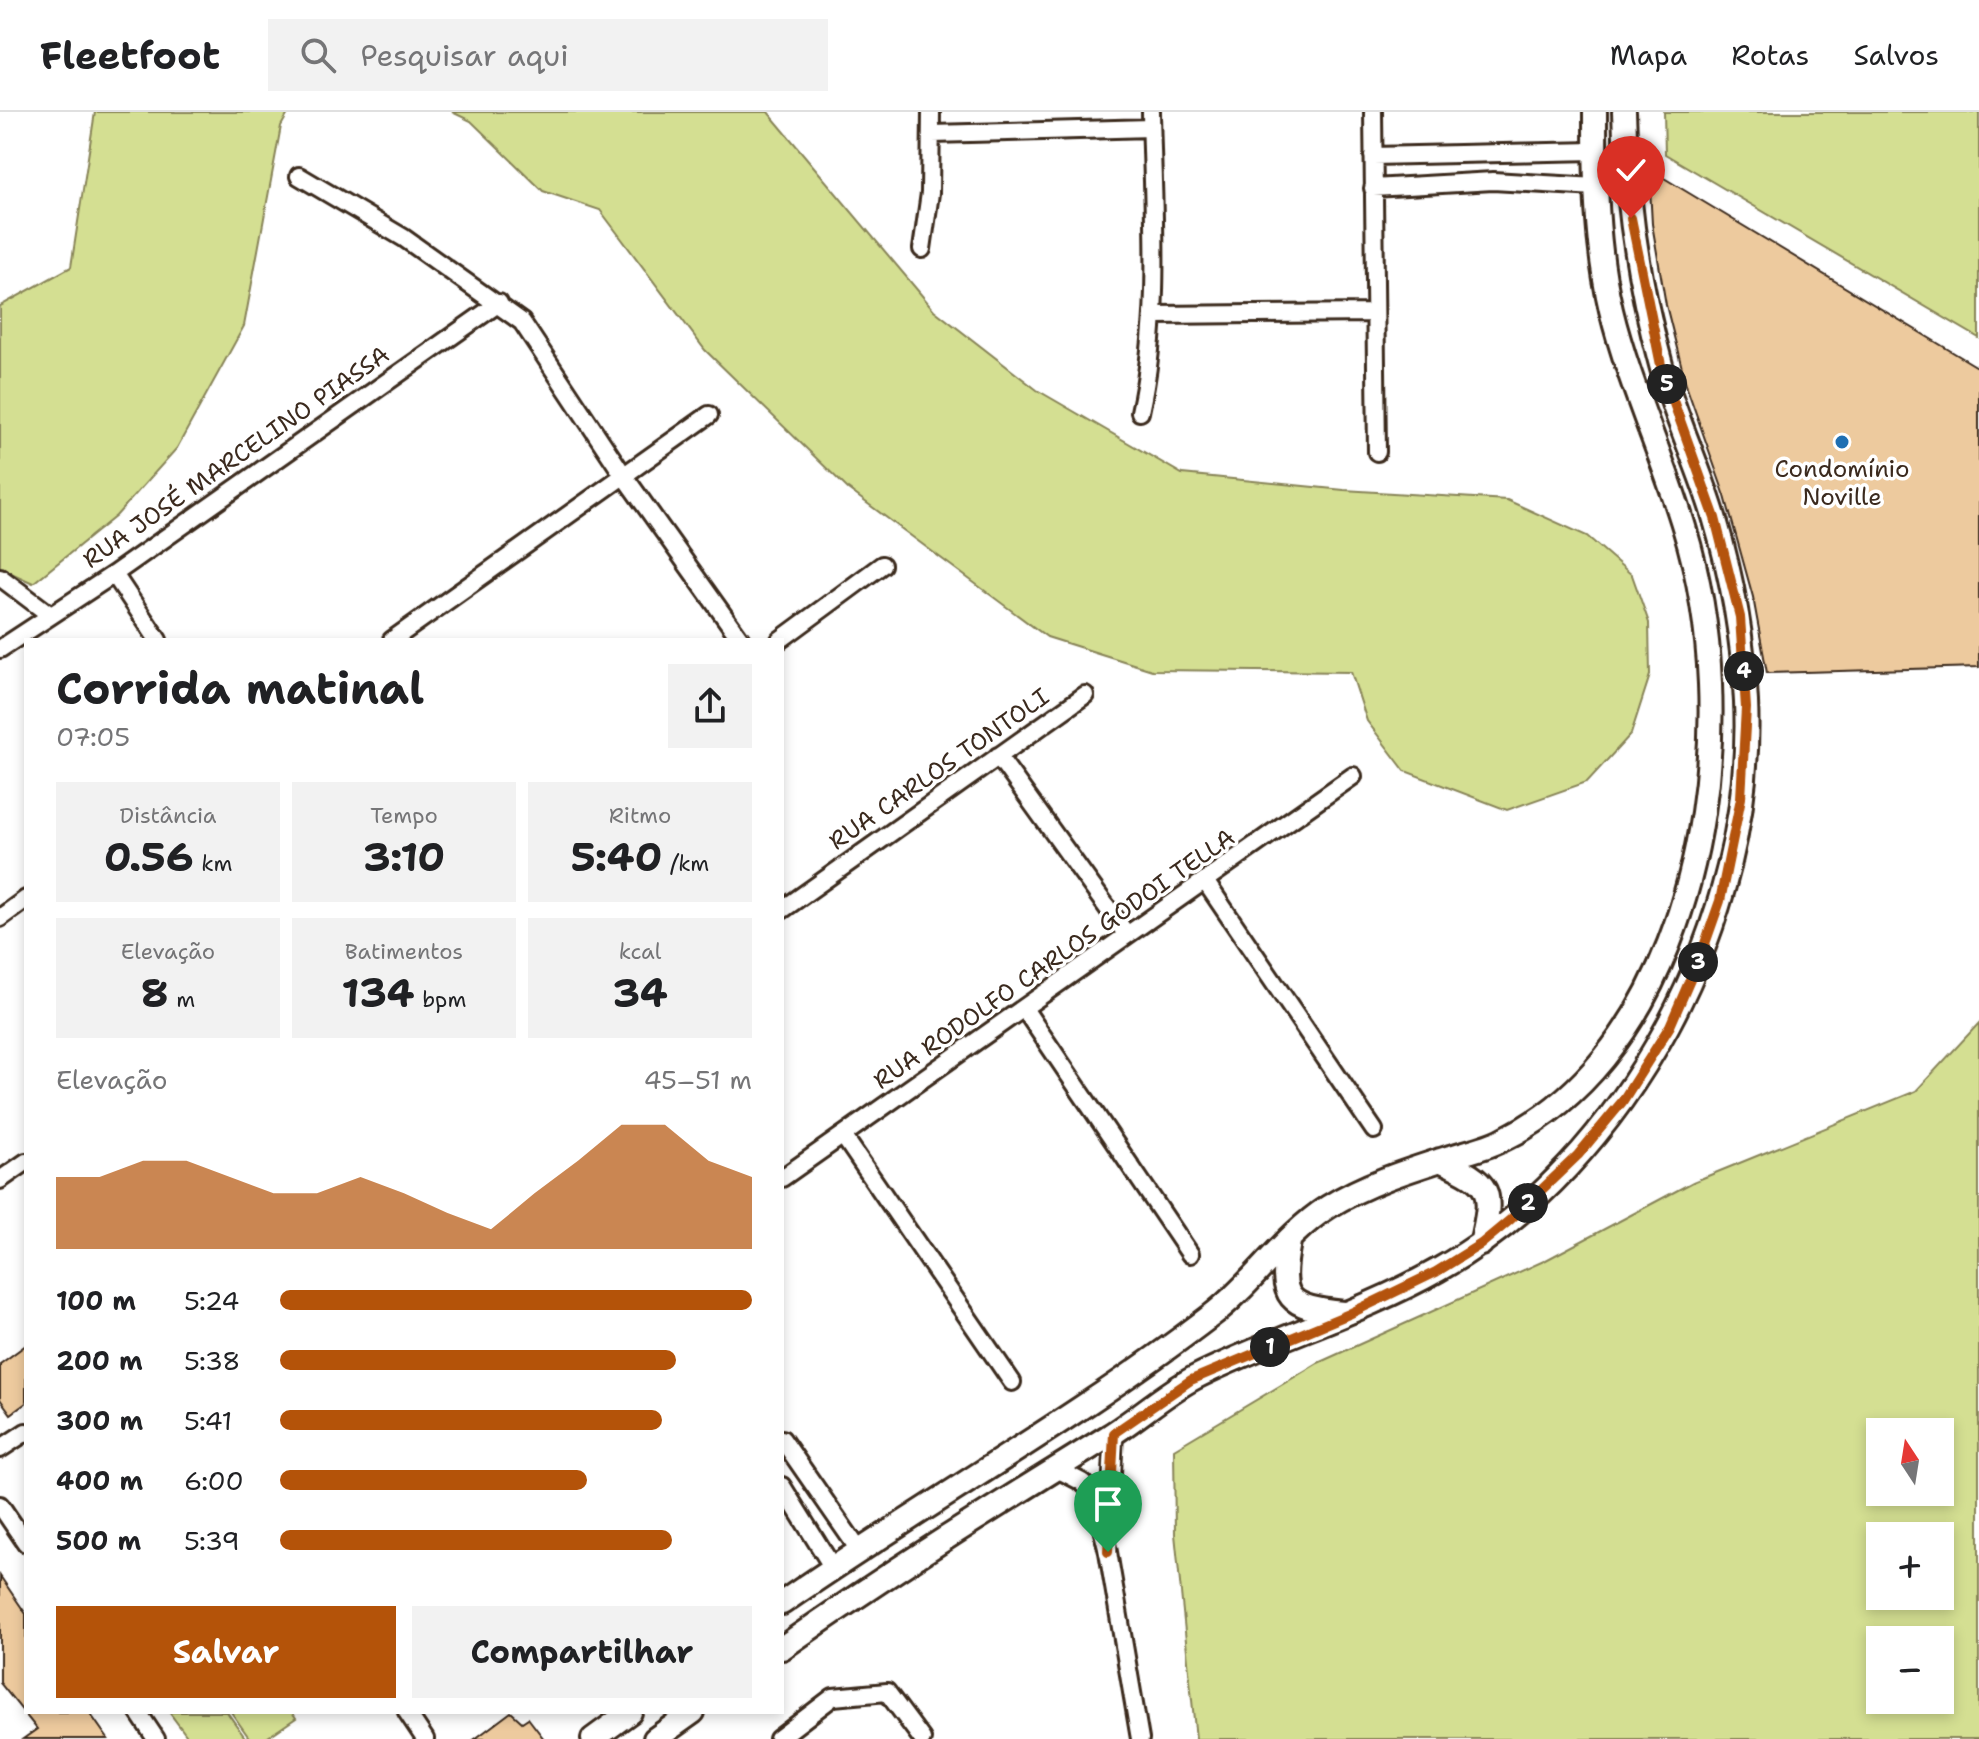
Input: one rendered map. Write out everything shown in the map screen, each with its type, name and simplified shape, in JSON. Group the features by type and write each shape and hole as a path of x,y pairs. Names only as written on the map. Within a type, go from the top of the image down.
{"main road":[{"path":"784,1602 1216,1313 1325,1209 1386,1178 1502,1140 1555,1107 1594,1073 1626,1030 1651,986 1686,893 1701,813 1710,737 1710,680 1702,609 1685,529 1611,312 1602,263 1596,187 1595,112"},
{"path":"784,1647 1191,1380 1349,1314 1436,1272 1481,1244 1578,1155 1622,1102 1655,1051 1709,935 1741,798 1746,708 1740,617 1715,518 1662,370 1647,306 1626,173 1624,112"},
{"path":"1440,1160 1474,1177 1486,1191 1490,1206 1481,1244"},
{"path":"1289,1242 1283,1273 1293,1300 1306,1309 1349,1314"},
{"path":"593,1739 627,1714"},
{"path":"655,1739 690,1714"}],"street":[{"path":"922,249 930,193 931,112"},
{"path":"1373,112 1377,452"},
{"path":"932,134 1151,120 1155,315 1151,365 1140,412"},
{"path":"1373,156 1595,151"},
{"path":"299,176 404,238 522,322 624,476 740,638"},
{"path":"1373,188 1493,181 1596,187"},
{"name":"RUA JOSÉ MARCELINO PIASSA","path":"0,649 114,574 499,303"},
{"path":"1155,315 1375,313"},
{"path":"395,638 709,415"},
{"path":"783,638 882,565"},
{"path":"114,574 157,638"},
{"path":"0,577 49,614"},
{"name":"RUA CARLOS TONTOLI","path":"784,909 1085,695"},
{"path":"998,756 1127,935"},
{"name":"RUA RODOLFO CARLOS GODOI TELLA","path":"784,1177 1025,1010 1353,776"},
{"path":"1205,881 1374,1130"},
{"path":"0,918 24,900"},
{"path":"1025,1010 1190,1254"},
{"path":"844,1137 1012,1382"},
{"path":"0,1180 24,1163"},
{"path":"0,1449 24,1433"},
{"path":"1108,1552 1114,1433"},
{"path":"784,1442 859,1550"},
{"path":"1055,1468 1082,1482 1093,1493 1108,1552 1140,1739"},
{"path":"784,1489 833,1568"},
{"path":"0,1505 24,1540"},
{"path":"778,1739 833,1697 887,1692 922,1739"},
{"path":"139,1714 155,1739"},
{"path":"408,1714 425,1739"}],"green space":[{"path":"95,112 289,112 281,126 244,326 177,448 116,516 33,583 0,568 0,306 71,267"},
{"path":"452,112 768,112 934,310 1037,390 1182,474 1344,490 1507,500 1587,536 1632,575 1649,623 1650,675 1631,734 1587,782 1507,810 1405,771 1367,721 1351,672 1152,670 1047,637 848,489 705,350 600,210 543,191 471,121"},
{"path":"1664,112 1979,112 1979,338 1665,154"},
{"path":"1979,1023 1979,1739 1196,1739 1175,1534 1174,1449 1318,1363 1546,1260 1693,1182 1916,1091"},
{"path":"170,1714 228,1714 246,1739 189,1739"},
{"path":"232,1714 293,1714 296,1718 265,1739 250,1739"}],"building":[{"name":"Condomínio Noville","path":"1649,169 1979,368 1979,667 1767,673 1753,597 1725,496 1687,388 1666,305 1652,224"},
{"path":"24,1346 24,1404 11,1414 0,1399 0,1364"},
{"path":"0,1576 24,1611 24,1713 0,1683"},
{"path":"25,1714 90,1714 108,1739 23,1739 37,1729"},
{"path":"508,1714 513,1714 522,1722 528,1718 544,1739 475,1739"}],"place":[{"name":"Condomínio Noville","path":"1842,442"}],"route":[{"path":"1108,1552 1114,1433 1191,1380 1349,1314 1436,1272 1481,1244 1510,1220 1578,1155 1622,1102 1670,1026 1709,935 1720,901 1741,798 1746,708 1740,617 1715,518 1662,370 1631,218"}]}
